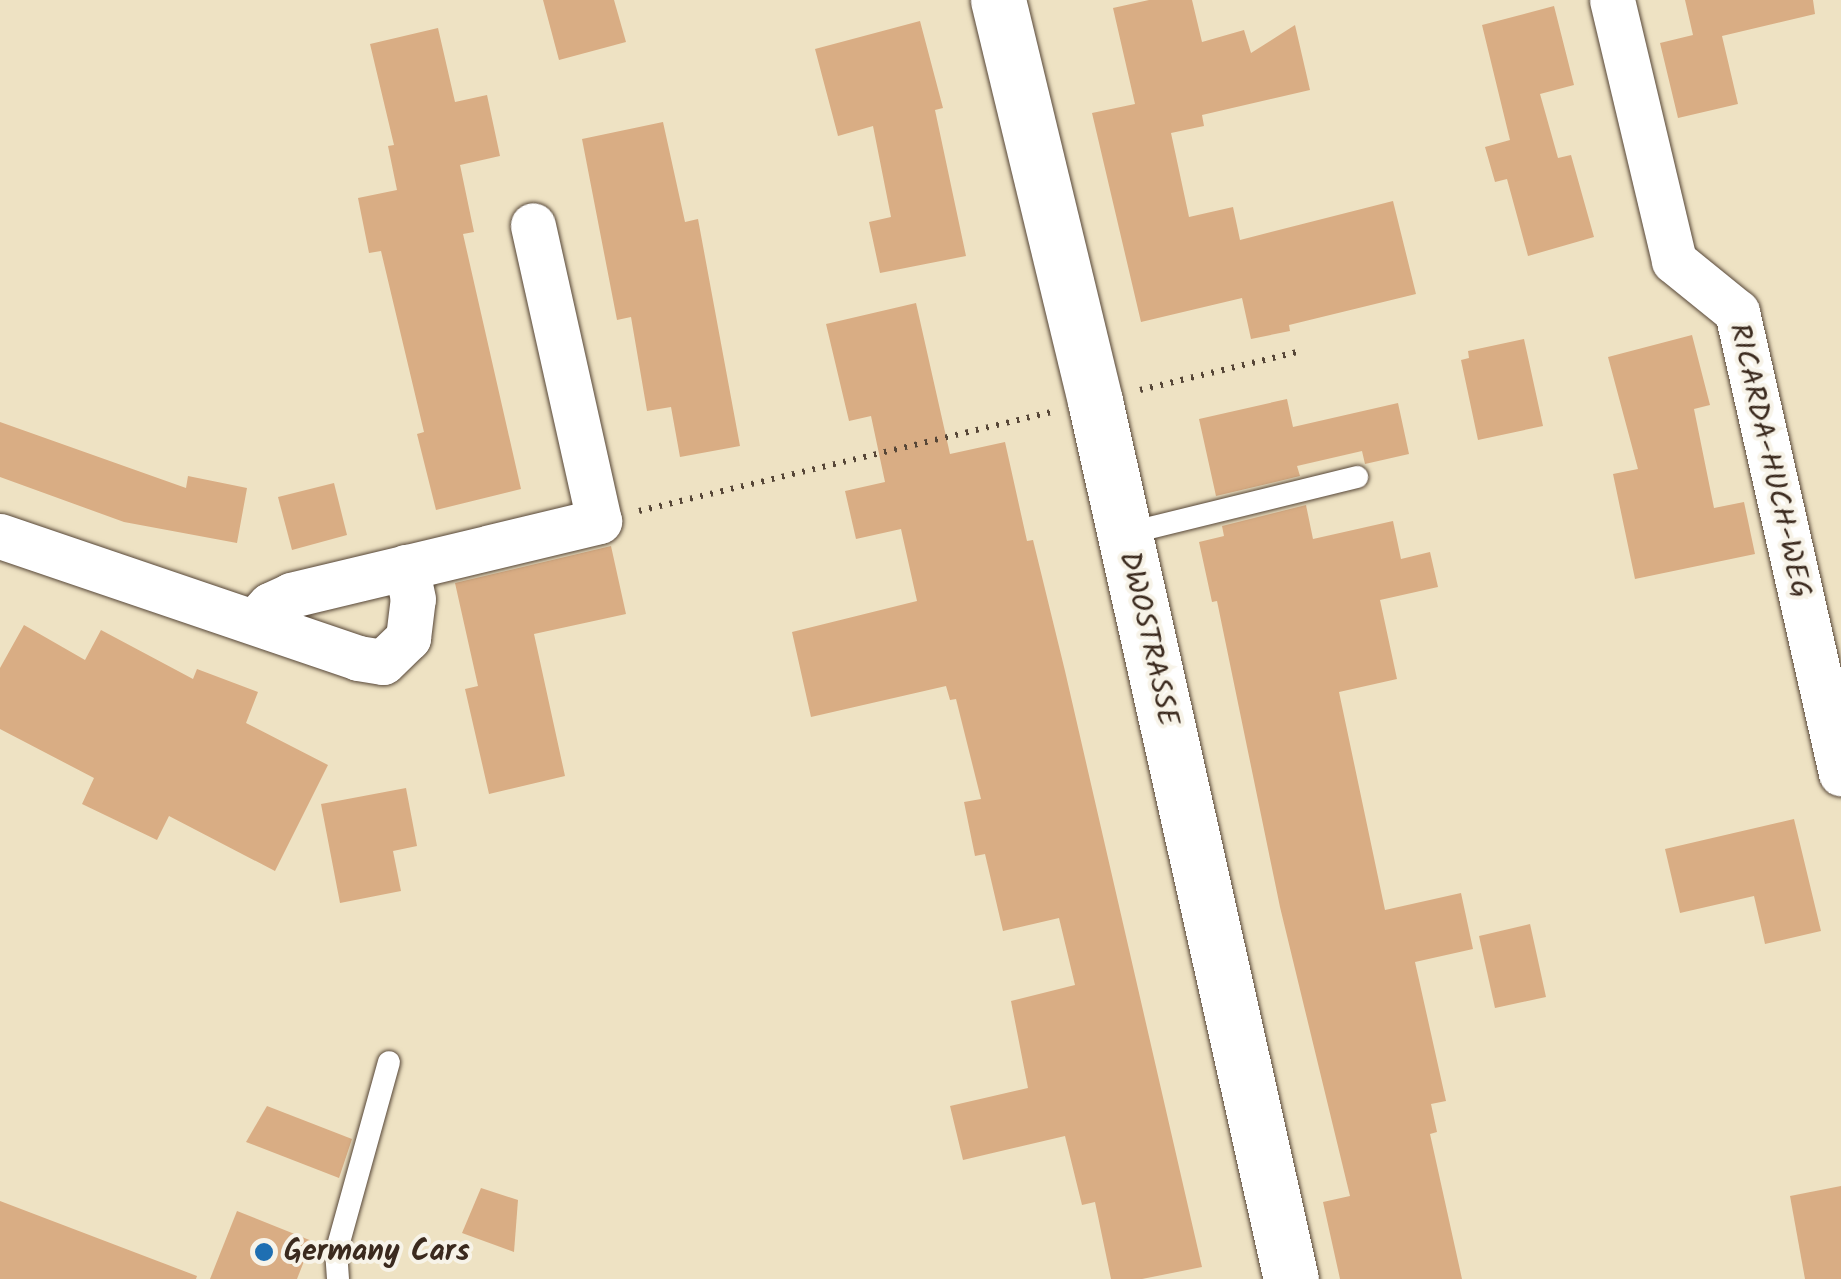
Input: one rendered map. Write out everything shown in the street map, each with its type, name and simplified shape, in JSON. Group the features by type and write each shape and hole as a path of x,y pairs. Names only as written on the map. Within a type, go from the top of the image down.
{"street":[{"name":"DWOSTRASSE","path":"998,0 1125,534 1291,1279"},
{"name":"RICARDA-HUCH-WEG","path":"1612,0 1674,261 1737,312 1841,773"},
{"path":"255,621 270,604 292,595 599,520 533,226"},
{"path":"0,536 358,658 384,662 408,638 413,599 406,567"}],"lane":[{"path":"1125,534 1356,477"},
{"path":"338,1279 336,1253 389,1062"}],"path":[{"path":"599,520 1301,351"}],"building":[{"path":"543,0 614,0 626,42 559,60"},
{"path":"1149,0 1192,0 1202,42 1244,30 1251,53 1295,25 1310,90 1202,115 1204,126 1171,133 1189,217 1233,207 1240,240 1393,201 1416,294 1289,325 1290,331 1251,339 1242,298 1141,322 1092,113 1135,104 1113,8"},
{"path":"1685,0 1813,0 1815,14 1722,36 1738,104 1678,118 1660,43 1693,35"},
{"path":"1554,6 1574,85 1540,94 1558,158 1571,155 1594,237 1528,256 1507,179 1495,182 1485,147 1510,140 1482,25"},
{"path":"920,21 943,108 935,110 966,256 880,273 869,222 891,217 873,126 838,136 815,49"},
{"path":"438,28 455,102 487,95 500,156 460,165 474,232 463,234 521,489 436,510 417,434 424,432 381,251 369,253 358,198 397,190 388,146 394,145 370,44"},
{"path":"663,122 685,222 698,219 740,446 680,457 671,407 647,411 631,317 617,320 582,139"},
{"path":"916,303 950,454 1005,442 1027,541 1033,540 1065,671 1202,1267 1142,1279 1111,1279 1095,1202 1082,1205 1065,1136 963,1160 950,1106 1028,1088 1011,1001 1075,985 1059,918 1003,931 985,854 975,856 964,802 981,799 956,699 950,700 946,686 811,717 792,632 917,601 901,529 856,539 845,491 885,482 871,416 849,421 826,324"},
{"path":"1692,335 1710,405 1694,409 1714,508 1744,502 1755,554 1635,579 1613,474 1638,469 1608,357"},
{"path":"1524,339 1543,426 1478,440 1461,360 1469,358 1468,351"},
{"path":"1287,399 1293,427 1398,403 1409,454 1365,464 1362,451 1297,466 1300,476 1216,496 1199,419"},
{"path":"0,422 186,488 188,476 247,488 237,543 124,522 0,477"},
{"path":"334,483 347,535 292,550 278,497"},
{"path":"1306,505 1313,539 1393,521 1401,559 1430,552 1438,587 1380,600 1397,679 1339,692 1385,910 1461,893 1473,949 1415,962 1446,1101 1431,1104 1437,1132 1430,1134 1462,1279 1340,1279 1323,1202 1350,1196 1280,907 1217,601 1212,602 1199,542 1224,536 1222,526"},
{"path":"611,546 626,614 534,634 565,776 489,794 465,689 478,686 455,583"},
{"path":"24,625 85,660 101,630 193,679 197,669 258,692 246,723 328,765 275,871 169,816 157,840 82,804 94,778 0,729 0,668"},
{"path":"406,788 417,846 393,851 401,891 340,903 321,804"},
{"path":"1794,819 1821,931 1765,944 1754,896 1680,913 1665,849"},
{"path":"1530,924 1546,997 1495,1008 1479,936"},
{"path":"267,1106 352,1139 339,1178 246,1142"},
{"path":"1841,1186 1841,1279 1805,1279 1790,1196"},
{"path":"481,1188 518,1200 514,1252 462,1233"},
{"path":"0,1201 197,1276 196,1279 0,1279"},
{"name":"Germany Cars","path":"237,1211 312,1241 297,1279 210,1279"}],"place":[{"name":"Germany Cars","path":"264,1252"}]}
